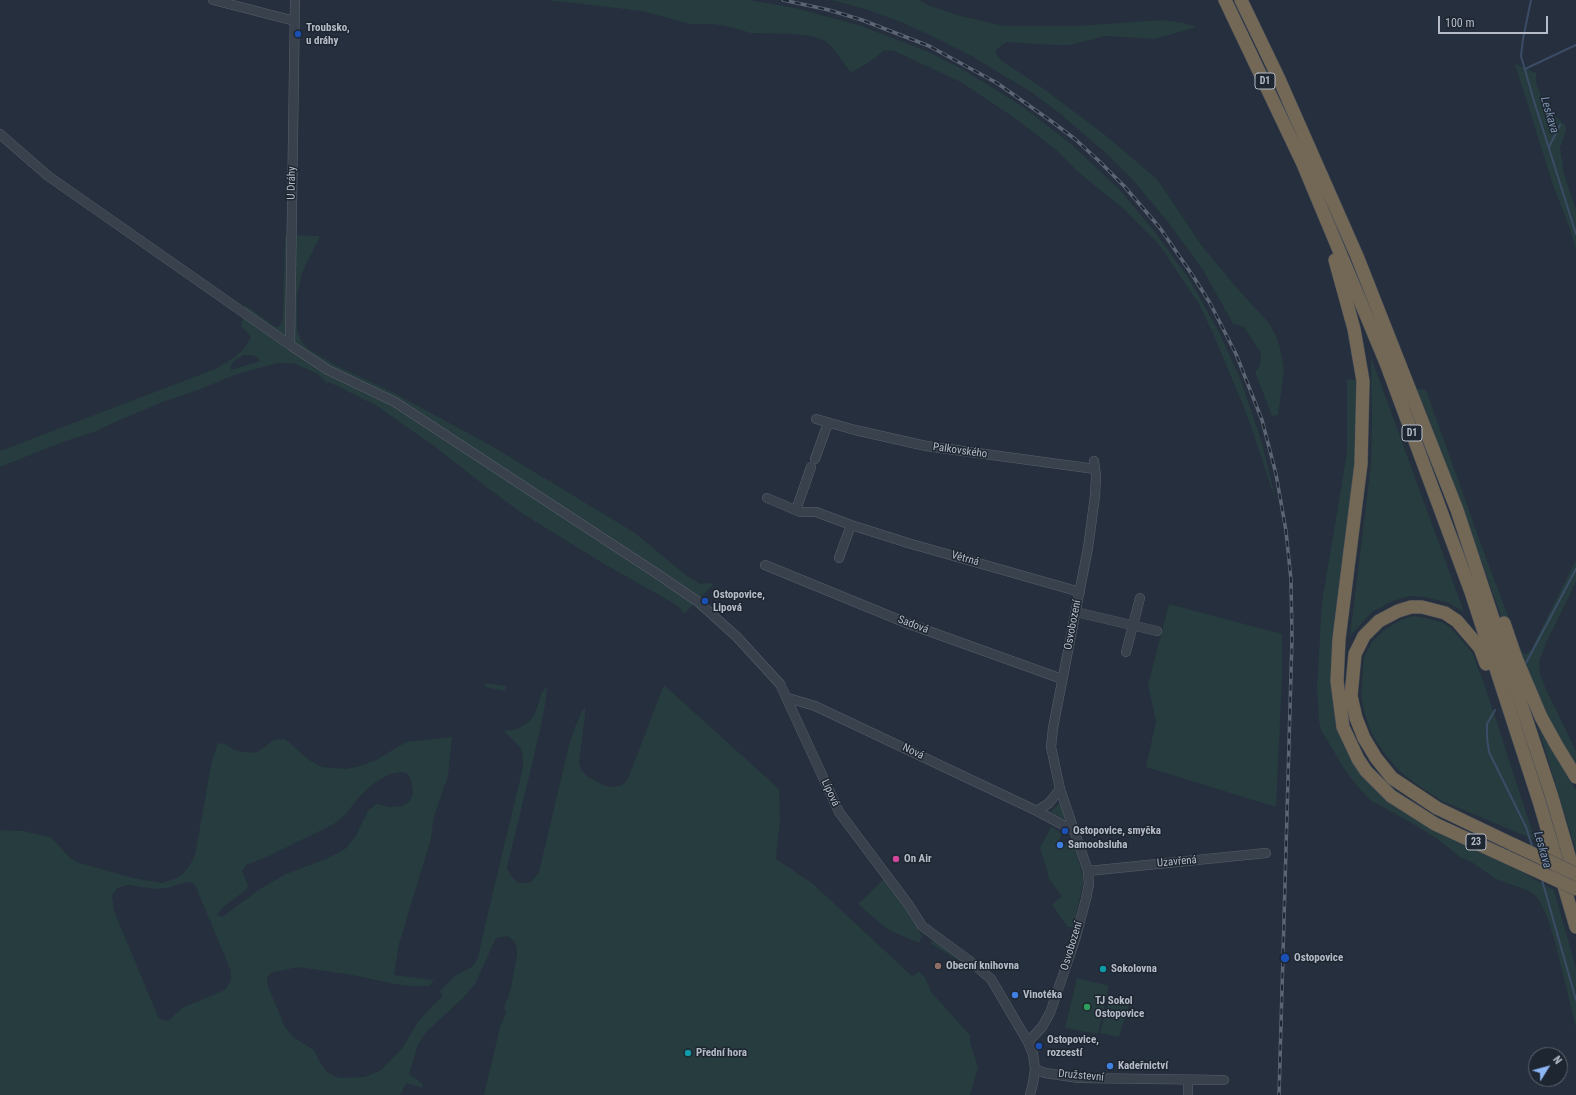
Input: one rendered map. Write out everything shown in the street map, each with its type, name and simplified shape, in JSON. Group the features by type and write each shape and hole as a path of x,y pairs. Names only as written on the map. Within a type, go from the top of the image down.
{"highway":[{"name":"D1","path":"1225,0 1303,164 1386,363 1471,592 1541,808 1576,927"},
{"name":"D1","path":"1241,0 1280,79 1357,256 1457,510 1552,797 1576,880"},
{"name":"23","path":"1303,164 1341,278 1354,329 1363,381 1361,464 1339,639 1337,681 1343,727 1358,759 1366,771 1390,796 1436,824 1576,889"},
{"path":"1457,510 1481,560 1516,658 1541,717 1576,776"},
{"name":"23","path":"1509,708 1494,682 1480,648 1457,621 1445,613 1417,607 1411,607 1398,611 1379,621 1364,636 1355,654 1351,696 1356,718 1364,738 1376,758 1392,778 1437,808 1576,874"}],"street":[{"path":"213,0 295,21"},
{"name":"U Dráhy","path":"290,345 295,0"},
{"name":"Lípová","path":"0,134 48,176 290,345 328,370 395,402 697,601 736,637 774,676 788,698 837,809 844,820 922,926 991,979 1028,1042 1033,1054 1035,1069"},
{"name":"Palkovského","path":"816,419 926,446 1094,465"},
{"path":"796,510 828,423"},
{"name":"Osvobození","path":"1028,1042 1046,1021 1056,997 1086,899 1089,884 1088,871 1076,832 1060,793 1051,747 1053,728 1080,592 1092,522 1096,490 1094,465"},
{"name":"Větrná","path":"767,498 800,512 816,512 908,543 1080,592"},
{"path":"839,558 851,525"},
{"name":"Sadová","path":"765,565 909,624 1062,679"},
{"path":"1126,652 1140,598"},
{"path":"1076,612 1157,631"},
{"name":"Nová","path":"788,698 815,706 1040,812 1076,832"},
{"path":"1040,812 1060,793"},
{"name":"Uzavřená","path":"1088,871 1266,853"},
{"path":"1030,1095 1035,1069"},
{"name":"Družstevní","path":"1035,1069 1079,1078 1224,1080"},
{"path":"1188,1080 1188,1095"}],"green space":[{"path":"547,0 748,0 795,8 859,25 926,51 962,69 1022,106 1071,144 1120,190 1155,232 1189,279 1219,332 1240,378 1262,443 1277,505 1243,405 1214,336 1199,304 1160,246 1126,211 1077,171 1056,150 1016,119 961,82 894,51 884,50 874,59 851,73 831,46 825,41 811,36 751,33 726,26 712,24 690,24 642,11"},
{"path":"832,0 919,0 930,6 957,15 1004,26 1076,26 1162,20 1184,23 1197,27 1155,39 1105,36 1070,45 1006,42 996,50 997,56 1001,60 1044,89 1105,135 1157,179 1202,246 1236,287 1269,323 1280,348 1284,370 1278,415 1272,416 1255,372 1260,366 1261,353 1244,327 1233,324 1203,270 1168,222 1132,179 1106,153 1058,112 1031,92 970,55 901,22 865,9"},
{"path":"1515,64 1536,73 1536,83 1544,103 1565,125 1566,130 1560,148 1564,174 1576,210 1576,251 1571,232 1552,182"},
{"path":"285,235 320,236 302,273 297,296 297,330 302,342 307,348 335,365 392,392 490,445 635,533 687,576 701,584 711,583 713,585 684,614 679,607 673,603 606,565 523,514 438,449 377,406 331,383 328,382 327,384 318,374 293,363 278,363 237,374 198,390 165,401 94,432 63,442 0,467 0,451 215,369 230,360 243,350 251,338 241,326 245,305 274,326 278,327 282,322","holes":["244,355 257,357 260,361 231,370 231,366 234,361"]},
{"path":"1371,357 1464,612 1449,603 1424,597 1410,596 1393,601 1372,612 1350,636 1371,464"},
{"path":"1347,379 1363,381 1339,639 1340,705 1366,771 1435,824 1554,890 1576,968 1576,1028 1555,942 1548,919 1536,896 1529,891 1496,879 1473,863 1460,857 1439,840 1370,800 1345,770 1321,730 1317,687 1322,602 1347,453"},
{"path":"1410,388 1426,390 1486,558 1521,650 1524,654 1527,654 1532,648 1576,560 1576,582 1547,641 1539,662 1540,674 1545,687 1576,751 1576,770 1516,658 1481,560 1457,510"},
{"path":"1169,604 1282,634 1282,677 1276,807 1146,767 1156,721 1148,685"},
{"path":"1413,616 1441,622 1451,628 1472,652 1485,686 1535,840 1442,801 1399,771 1384,753 1372,734 1365,715 1361,696 1364,657 1372,642 1385,629 1401,620"},
{"path":"486,683 506,686 505,691 485,687"},
{"path":"664,685 779,789 780,821 776,859 812,883 912,976 919,972 925,977 931,992 970,1035 970,1043 978,1067 970,1095 484,1095 500,1027 506,1013 504,1008 511,988 517,954 516,945 512,939 507,936 496,938 475,984 463,998 426,1032 418,1045 409,1074 423,1084 422,1088 406,1083 400,1095 0,1095 0,830 24,831 52,838 68,856 76,862 133,878 162,883 177,878 183,874 195,855 212,760 218,743 224,744 237,751 251,753 257,752 274,740 284,739 309,760 322,767 347,769 376,760 406,742 452,737 448,776 434,816 431,839 399,944 394,975 434,980 429,986 410,986 353,975 298,967 271,973 267,978 269,989 285,1027 293,1037 314,1050 326,1071 336,1077 365,1077 381,1070 396,1055 403,1047 417,1023 443,996 440,992 442,989 455,976 473,966 478,957 523,767 522,751 504,731 517,729 530,721 535,713 542,692 547,686 539,735 507,868 515,880 520,883 532,881 539,872 568,749 575,727 582,711 585,708 579,763 582,771 587,776 605,786 614,787 620,786 626,782","holes":["402,772 408,774 411,780 413,794 409,802 402,806 389,807 377,804 368,811 355,837 345,849 328,858 286,874 260,889 222,917 217,915 221,909 247,889 248,885 242,871 246,865 269,856 334,824 346,814 359,797 374,783 390,774","186,882 191,882 195,885 231,971 231,980 225,990 182,1008 168,1021 159,1019 114,911 112,896 117,888 128,885 155,889 167,888"]},
{"path":"1538,727 1576,790 1576,851 1543,743"},
{"path":"1059,804 1061,805 1067,820 1052,813 1052,810"},
{"path":"1051,827 1062,833 1059,840 1065,844 1073,843 1083,876 1083,884 1073,927 1068,927 1052,905 1062,896 1049,879 1040,848"},
{"path":"885,878 922,936 919,943 887,929 858,904"},
{"path":"933,940 977,969 973,969 931,944"},
{"name":"TJ Sokol Ostopovice","path":"1077,978 1109,986 1098,1034 1065,1028"},
{"path":"1109,1000 1129,1005 1119,1037 1100,1033"}],"waterway":[{"name":"Leskava","path":"1531,0 1521,56 1576,234"},
{"path":"1525,69 1576,45"},
{"path":"1549,147 1560,125"},
{"name":"Leskava","path":"1526,663 1576,569"},
{"name":"Leskava","path":"1495,710 1487,724 1489,752 1526,827 1533,849"},
{"name":"Leskava","path":"1542,880 1576,1000"}],"railway":[{"path":"783,0 829,10 862,20 929,46 997,83 1075,139 1124,186 1160,228 1210,303 1236,354 1262,420 1276,474 1286,531 1291,580 1292,638 1279,1095"}],"place":[{"name":"Troubsko, u dráhy","path":"298,34"},
{"name":"Ostopovice, Lipová","path":"705,601"},
{"name":"Ostopovice, smyčka","path":"1065,831"},
{"name":"Samoobsluha","path":"1060,845"},
{"name":"On Air","path":"896,859"},
{"name":"Ostopovice","path":"1285,958"},
{"name":"Obecní knihovna","path":"938,966"},
{"name":"Sokolovna","path":"1103,969"},
{"name":"Vinotéka","path":"1015,995"},
{"name":"TJ Sokol Ostopovice","path":"1087,1007"},
{"name":"Ostopovice, rozcestí","path":"1039,1046"},
{"name":"Přední hora","path":"688,1053"},
{"name":"Kadeřnictví","path":"1110,1066"}]}
